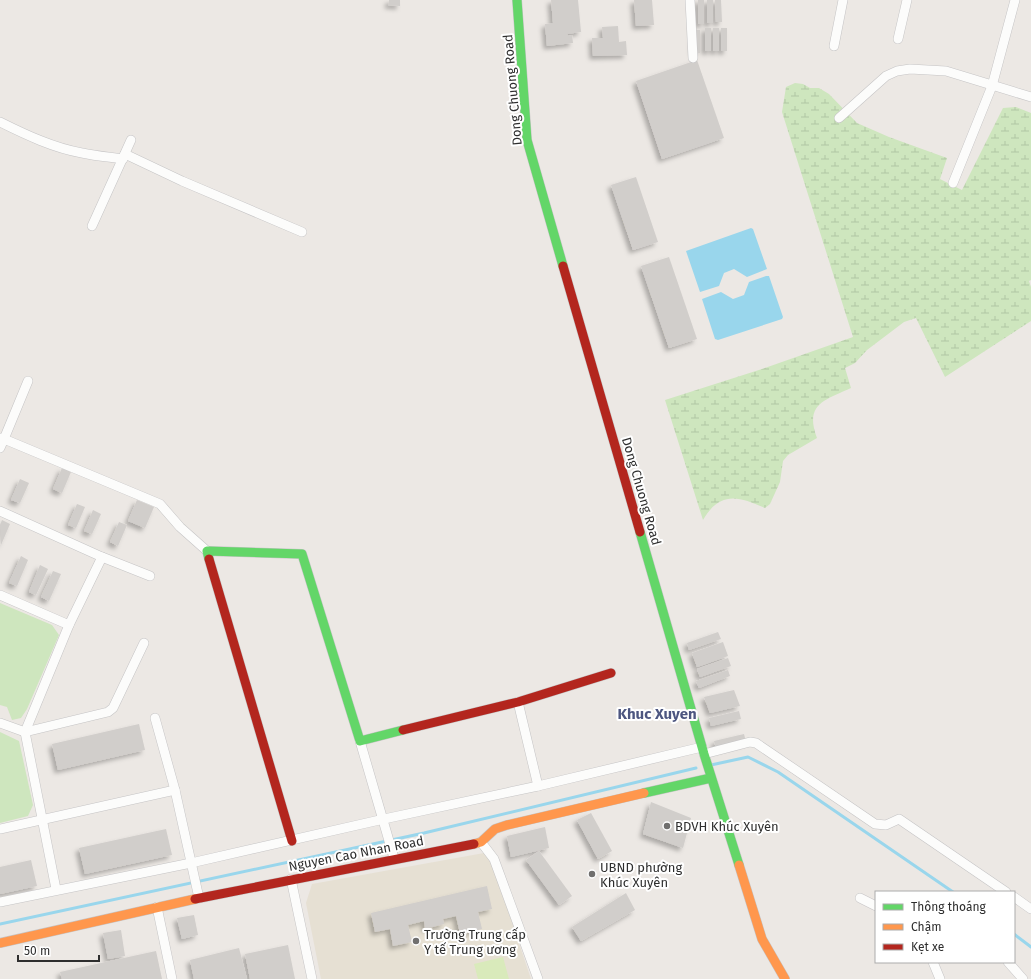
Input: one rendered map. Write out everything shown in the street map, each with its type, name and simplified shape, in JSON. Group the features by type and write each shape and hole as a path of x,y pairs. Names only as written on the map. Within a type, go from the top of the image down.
{"street":[{"name":"Dong Chuong Road","path":"517,0 527,140 710,774 762,939 785,979"},
{"path":"690,0 693,58"},
{"path":"834,46 843,0"},
{"path":"898,39 907,0"},
{"path":"953,183 992,86 1016,0"},
{"path":"839,118 877,83 897,71 910,69 935,69 1031,97"},
{"path":"0,122 34,138 62,148 82,153 124,156 302,232"},
{"path":"92,226 131,140"},
{"path":"28,382 1,442 160,504 180,528 207,551 292,841"},
{"path":"0,512 102,557 150,576"},
{"path":"207,551 302,554 384,819 393,854"},
{"path":"56,889 25,732 69,626 102,557"},
{"path":"0,595 69,626"},
{"path":"0,724 25,732 103,714 113,708 144,642"},
{"path":"360,741 518,702 611,673"},
{"path":"518,702 538,786"},
{"path":"155,718 199,894"},
{"path":"0,902 56,889 192,865 384,819 538,786 704,753 750,742 756,743 875,824 886,825 899,819 1005,891"},
{"path":"538,979 494,859 481,842 495,829 507,825 710,774"},
{"path":"0,829 174,790"},
{"name":"Nguyen Cao Nhan Road","path":"0,943 157,907 199,894 291,879 393,854 481,842"},
{"path":"291,879 312,979"},
{"path":"860,898 875,906"},
{"path":"1015,898 1031,909"},
{"path":"157,907 172,979"},
{"path":"933,963 940,979"},
{"path":"1009,963 1023,979"}],"shaded area":[{"name":"Trường Trung cấp Y tế Trung ương","path":"484,853 490,857 531,979 321,979 306,903 312,884"}],"green space":[{"path":"795,83 803,84 810,88 819,88 829,94 857,123 889,137 947,158 940,179 962,190 1003,108 1016,107 1031,113 1031,280 1029,281 1031,287 1031,321 945,377 916,318 904,322 867,350 855,363 845,368 851,388 825,400 815,410 813,418 817,438 788,455 783,461 780,482 770,504 765,508 738,499 723,500 709,511 703,520 665,400 762,369 853,337 782,112 786,87"},
{"path":"0,603 52,625 59,635 27,709 21,718 12,720 7,707 0,705"},
{"path":"0,732 19,741 33,805 28,816 0,823"},
{"path":"503,957 509,979 478,979 474,964"}],"water":[{"path":"751,228 753,229 767,269 747,277 734,269 724,273 719,286 700,292 686,251"},
{"path":"769,276 783,317 782,319 718,340 715,339 702,299 721,292 733,299 744,295 749,282"}],"building":[{"path":"389,0 400,0 400,6 388,5"},
{"path":"551,0 578,0 581,32 567,34 568,36 572,35 573,43 547,46 545,24 553,23"},
{"path":"634,0 652,0 654,25 636,26"},
{"path":"698,0 704,0 704,24 698,24"},
{"path":"707,0 713,0 713,23 707,23"},
{"path":"715,0 721,0 722,22 716,22"},
{"path":"618,26 619,42 626,41 627,55 593,56 592,38 603,38 602,27"},
{"path":"705,28 711,28 711,51 705,51"},
{"path":"713,28 719,28 719,51 713,51"},
{"path":"721,28 727,28 727,51 721,51"},
{"path":"694,30 700,30 700,53 694,53"},
{"path":"697,60 724,138 662,159 636,81"},
{"path":"636,177 658,242 633,250 611,185"},
{"path":"669,257 697,339 669,348 641,266"},
{"path":"62,468 71,472 62,493 53,489"},
{"path":"20,479 29,483 20,503 11,500"},
{"path":"137,500 154,507 145,528 128,521"},
{"path":"77,504 85,507 76,528 68,525"},
{"path":"93,510 101,514 92,534 84,531"},
{"path":"2,520 10,524 1,545 0,525"},
{"path":"119,522 127,525 118,546 110,542"},
{"path":"21,556 28,560 17,586 9,583"},
{"path":"40,565 48,569 36,595 29,592"},
{"path":"53,571 61,574 49,601 41,597"},
{"path":"718,632 721,639 689,650 687,643"},
{"path":"723,642 728,656 697,667 692,653"},
{"path":"728,658 731,666 700,677 697,669"},
{"path":"728,670 730,676 699,688 696,681"},
{"path":"734,690 740,706 710,713 704,697"},
{"path":"739,711 741,719 711,726 709,718"},
{"path":"139,724 145,750 58,770 52,744"},
{"path":"744,734 746,742 716,749 714,741"},
{"name":"BDVH Khúc Xuyên","path":"651,802 691,818 683,848 643,834"},
{"path":"591,813 612,851 598,859 577,820"},
{"path":"545,827 549,848 511,857 507,836"},
{"path":"166,829 172,855 85,874 79,848"},
{"path":"539,851 572,896 559,905 526,860"},
{"path":"31,860 37,886 0,894 0,867"},
{"path":"487,886 492,909 478,912 482,929 460,934 456,916 443,919 444,924 425,929 424,921 408,925 412,942 393,946 390,929 375,932 371,913"},
{"path":"626,893 635,910 581,941 572,927"},
{"path":"194,915 198,935 182,939 177,918"},
{"path":"121,930 125,956 108,959 103,933"},
{"path":"288,945 295,979 250,979 245,954"},
{"path":"239,948 247,979 194,979 190,960"},
{"path":"156,951 162,979 62,979 60,972"}],"waterway":[{"path":"711,765 748,757 778,772 952,891"},
{"path":"0,924 424,833 696,768"},
{"path":"1015,935 1031,947"}],"traffic: fast":[{"path":"517,0 527,140 563,266"},
{"path":"640,532 704,754 739,865"},
{"path":"209,559 207,551 302,554 360,741 403,730"},
{"path":"644,793 711,778"}],"traffic: slow":[{"path":"474,844 481,842 495,829 507,825 644,793"},
{"path":"739,865 762,939 785,979"},
{"path":"0,943 195,899"}],"traffic: jam":[{"path":"563,266 640,532"},
{"path":"209,559 292,841"},
{"path":"403,730 518,702 611,673"},
{"path":"195,899 474,844"}],"place":[{"name":"BDVH Khúc Xuyên","path":"667,826"},
{"name":"UBND phường Khúc Xuyên","path":"592,874"},
{"name":"Trường Trung cấp Y tế Trung ương","path":"416,941"}],"district":[{"name":"Khuc Xuyen","path":"657,714"}]}
